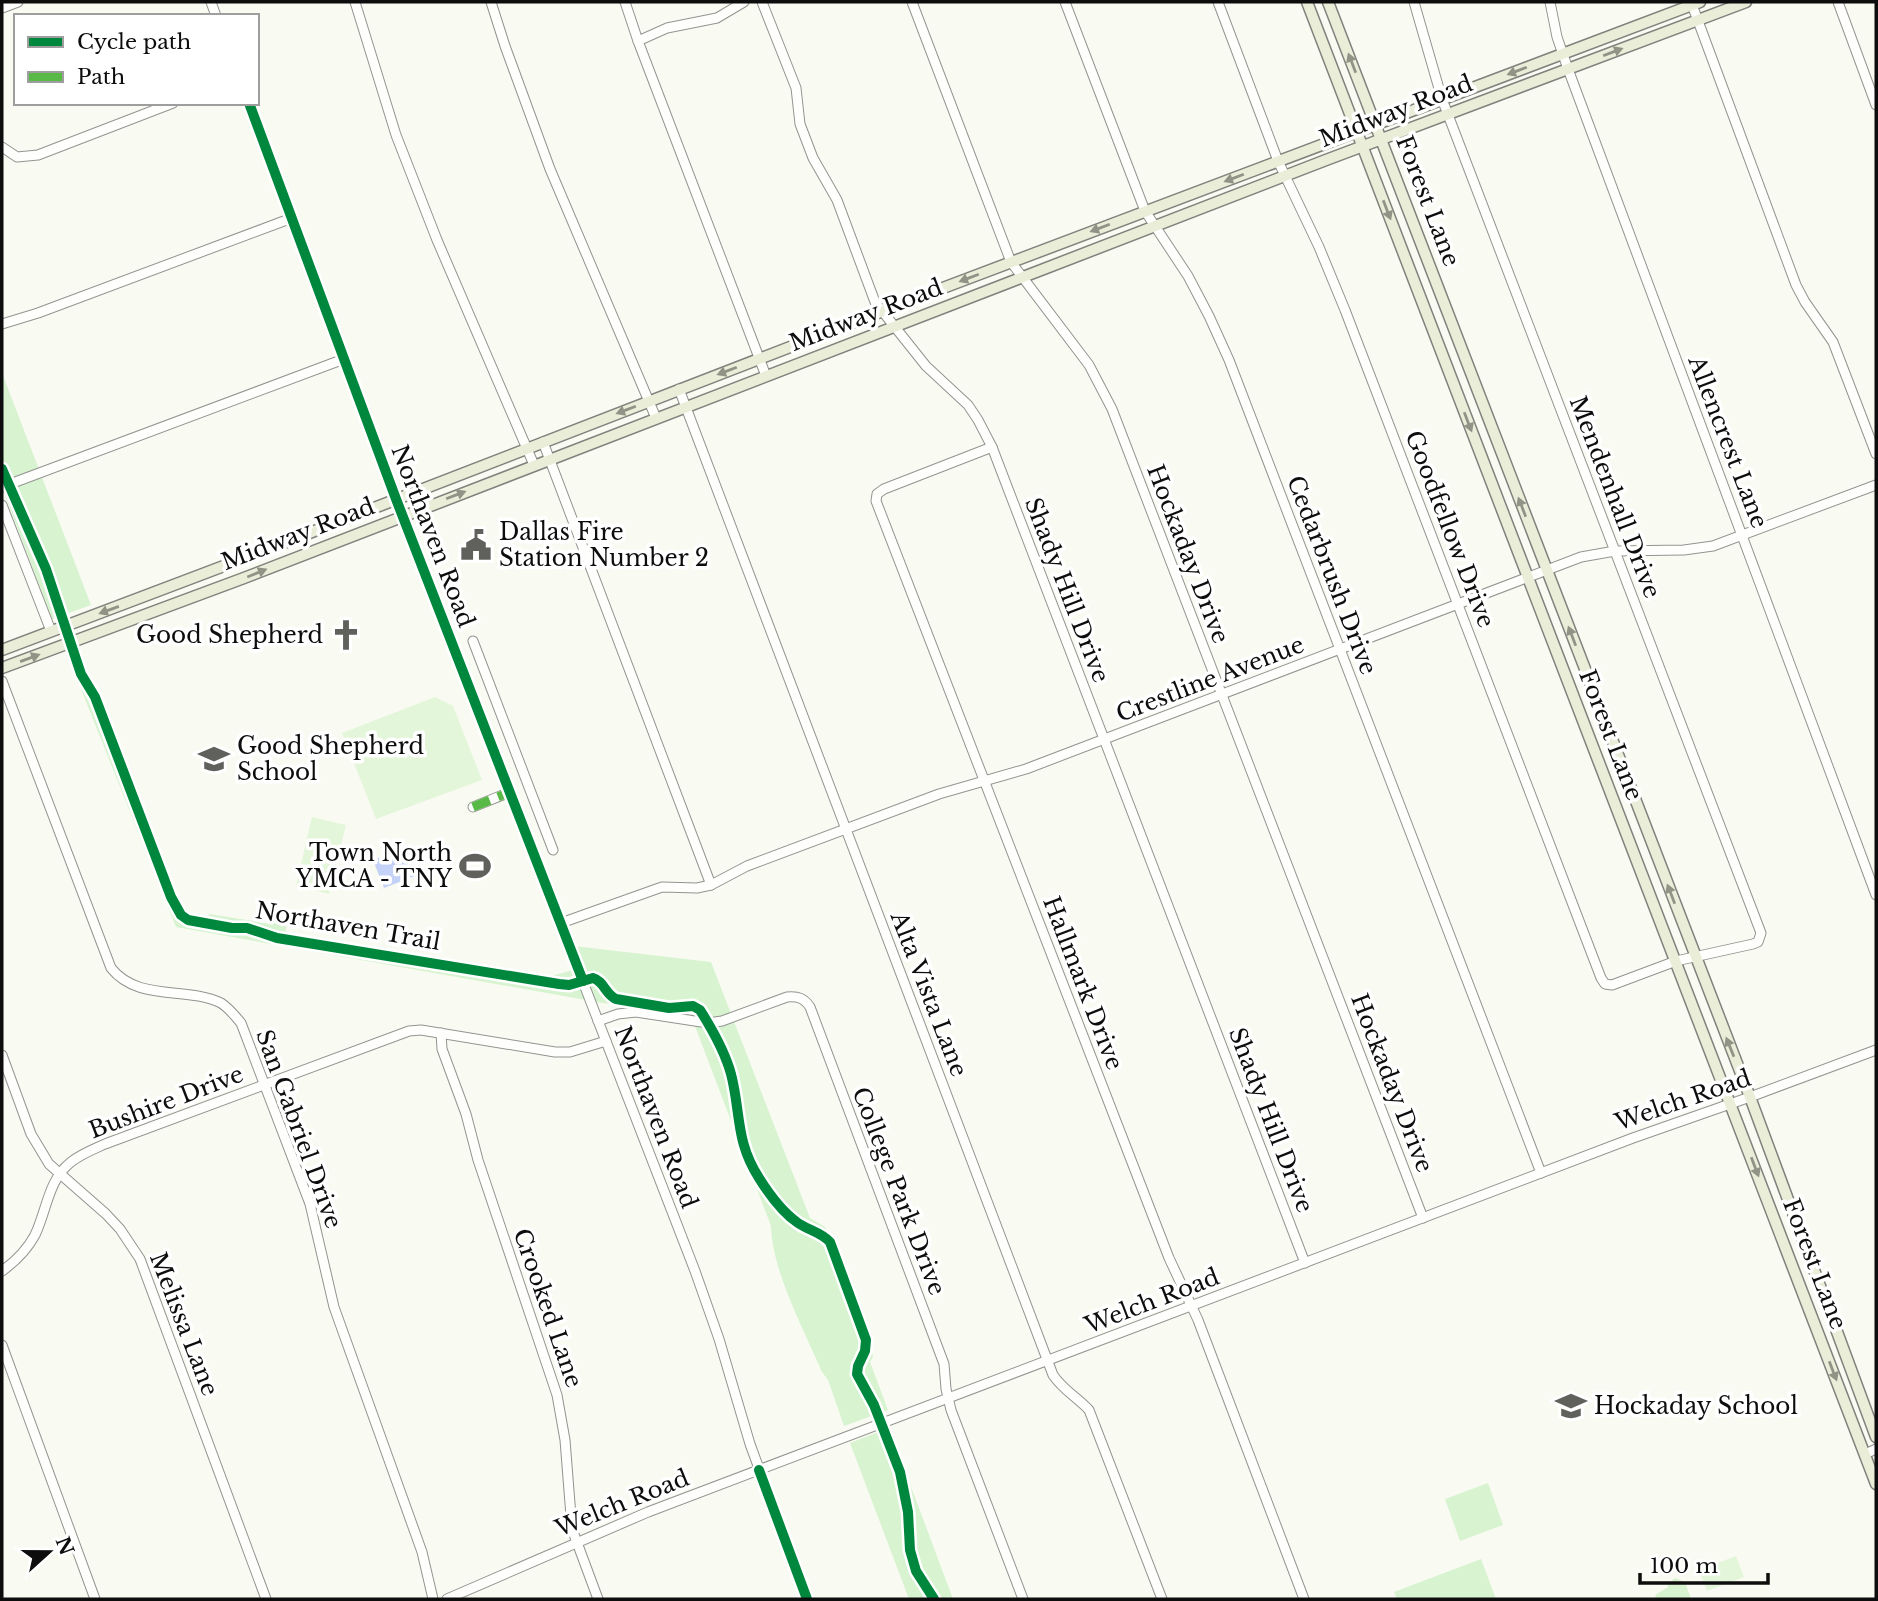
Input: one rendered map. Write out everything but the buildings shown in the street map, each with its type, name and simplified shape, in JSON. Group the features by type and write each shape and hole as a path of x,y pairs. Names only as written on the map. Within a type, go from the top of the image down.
{"main road":[{"name":"Forest Lane","path":"1307,2 1802,1290 1871,1452 1876,1484"},
{"name":"Forest Lane","path":"1328,2 1750,1097 1876,1437"},
{"name":"Midway Road","path":"2,668 244,578 1363,146 1746,2"},
{"name":"Midway Road","path":"2,650 1694,3"},
{"path":"1802,1290 1819,1283"}],"street":[{"path":"2,8 18,2"},
{"path":"355,2 396,135 432,229 534,465"},
{"path":"491,2 550,169 656,418"},
{"path":"625,2 766,376"},
{"path":"638,41 667,28 717,18 744,2"},
{"name":"Shady Hill Drive","path":"762,2 796,88 800,124 813,159 837,200 875,302 926,366 968,405 992,447 1305,1263"},
{"name":"Hockaday Drive","path":"912,2 1011,262 1089,365 1112,409 1423,1218"},
{"name":"Cedarbrush Drive","path":"1065,2 1145,211 1188,276 1229,360 1541,1173"},
{"name":"Goodfellow Drive","path":"1218,2 1278,161 1345,310 1601,978 1605,984 1612,985 1676,961 1695,958"},
{"name":"Mendenhall Drive","path":"1414,2 1442,99 1761,933 1758,942 1753,944 1695,958"},
{"name":"Allencrest Lane","path":"1550,2 1562,53 1876,895"},
{"path":"1838,2 1876,105"},
{"path":"1694,3 1796,285 1838,354 1876,454"},
{"path":"2,147 17,157 38,155 168,105"},
{"name":"Northaven Road","path":"250,105 396,499 695,1271 759,1470 807,1599"},
{"path":"2,324 292,218"},
{"path":"2,487 344,359"},
{"name":"Alta Vista Lane","path":"679,389 1047,1361 1059,1384 1081,1401 1095,1422 1162,1599"},
{"path":"543,442 711,885"},
{"name":"Hallmark Drive","path":"992,447 884,489 877,494 876,501 1304,1599"},
{"name":"Crestline Avenue","path":"561,923 663,887 697,888 711,885 747,866 939,794 1026,769 1581,557 1615,551 1684,550 1713,546 1876,485"},
{"path":"2,505 51,631"},
{"path":"473,641 552,850"},
{"name":"San Gabriel Drive","path":"2,681 111,968 119,977 134,986 222,1004 241,1023 310,1204 337,1317 422,1552 433,1599"},
{"path":"471,691 489,684"},
{"path":"472,807 510,792"},
{"path":"523,826 541,820"},
{"name":"College Park Drive","path":"598,1021 618,1014 636,1012 708,1023 722,1021 787,997 796,996 805,1000 810,1007 944,1364 948,1399 1023,1599"},
{"name":"Bushire Drive","path":"2,1271 30,1244 49,1192 70,1162 84,1154 265,1084 409,1031 421,1030 570,1052 606,1041"},
{"name":"Crooked Lane","path":"441,1033 442,1049 466,1114 478,1160 557,1395 565,1440 572,1529 598,1599"},
{"name":"Welch Road","path":"447,1599 648,1511 1541,1173 1876,1050"},
{"name":"Melissa Lane","path":"2,1055 31,1133 49,1164 106,1213 140,1259 267,1599"},
{"path":"2,1345 95,1599"}],"green space":[{"path":"2,373 91,605 52,619 2,487"},
{"path":"78,650 93,691 97,690 176,903 185,915 207,921 209,914 271,924 273,917 284,919 287,923 285,936 548,980 551,976 573,970 586,1000 176,927 67,654"},
{"path":"435,697 453,706 482,780 376,819 342,733"},
{"path":"312,817 346,825 329,894 296,886"},
{"path":"574,946 711,962 810,1218 825,1227 870,1346 873,1357 870,1362 888,1410 844,1426 828,1380 822,1372 783,1281 771,1226 690,1013 595,1002"},
{"path":"889,1428 953,1599 909,1599 850,1443"},
{"path":"1488,1483 1503,1525 1460,1541 1445,1499"},
{"path":"1736,1556 1744,1577 1707,1591 1699,1570"},
{"path":"1481,1559 1496,1599 1397,1599 1394,1592"},
{"path":"1675,1578 1685,1582 1691,1599 1657,1599 1655,1595 1668,1587"}],"water":[{"path":"404,848 415,876 384,888 373,860"}],"marked path":[{"path":"473,807 510,792"}],"cycle path":[{"path":"250,105 396,499 583,981"},
{"name":"Northaven Trail","path":"2,469 46,569 81,674 95,697 171,897 181,915 188,920 247,928 277,938 559,984 569,985 593,978 616,999 669,1008 693,1006 700,1010 718,1041 728,1066 742,1139 751,1164 767,1190 787,1214 830,1242 866,1340 857,1374 874,1405 900,1472 908,1512 910,1550 916,1571 934,1599"},
{"path":"759,1470 807,1599"}],"place":[{"name":"Dallas Fire Station Number 2","path":"476,545"},
{"name":"Good Shepherd","path":"346,635"},
{"name":"Good Shepherd School","path":"214,759"},
{"name":"Town North YMCA - TNY","path":"475,866"},
{"name":"Hockaday School","path":"1571,1406"}]}
